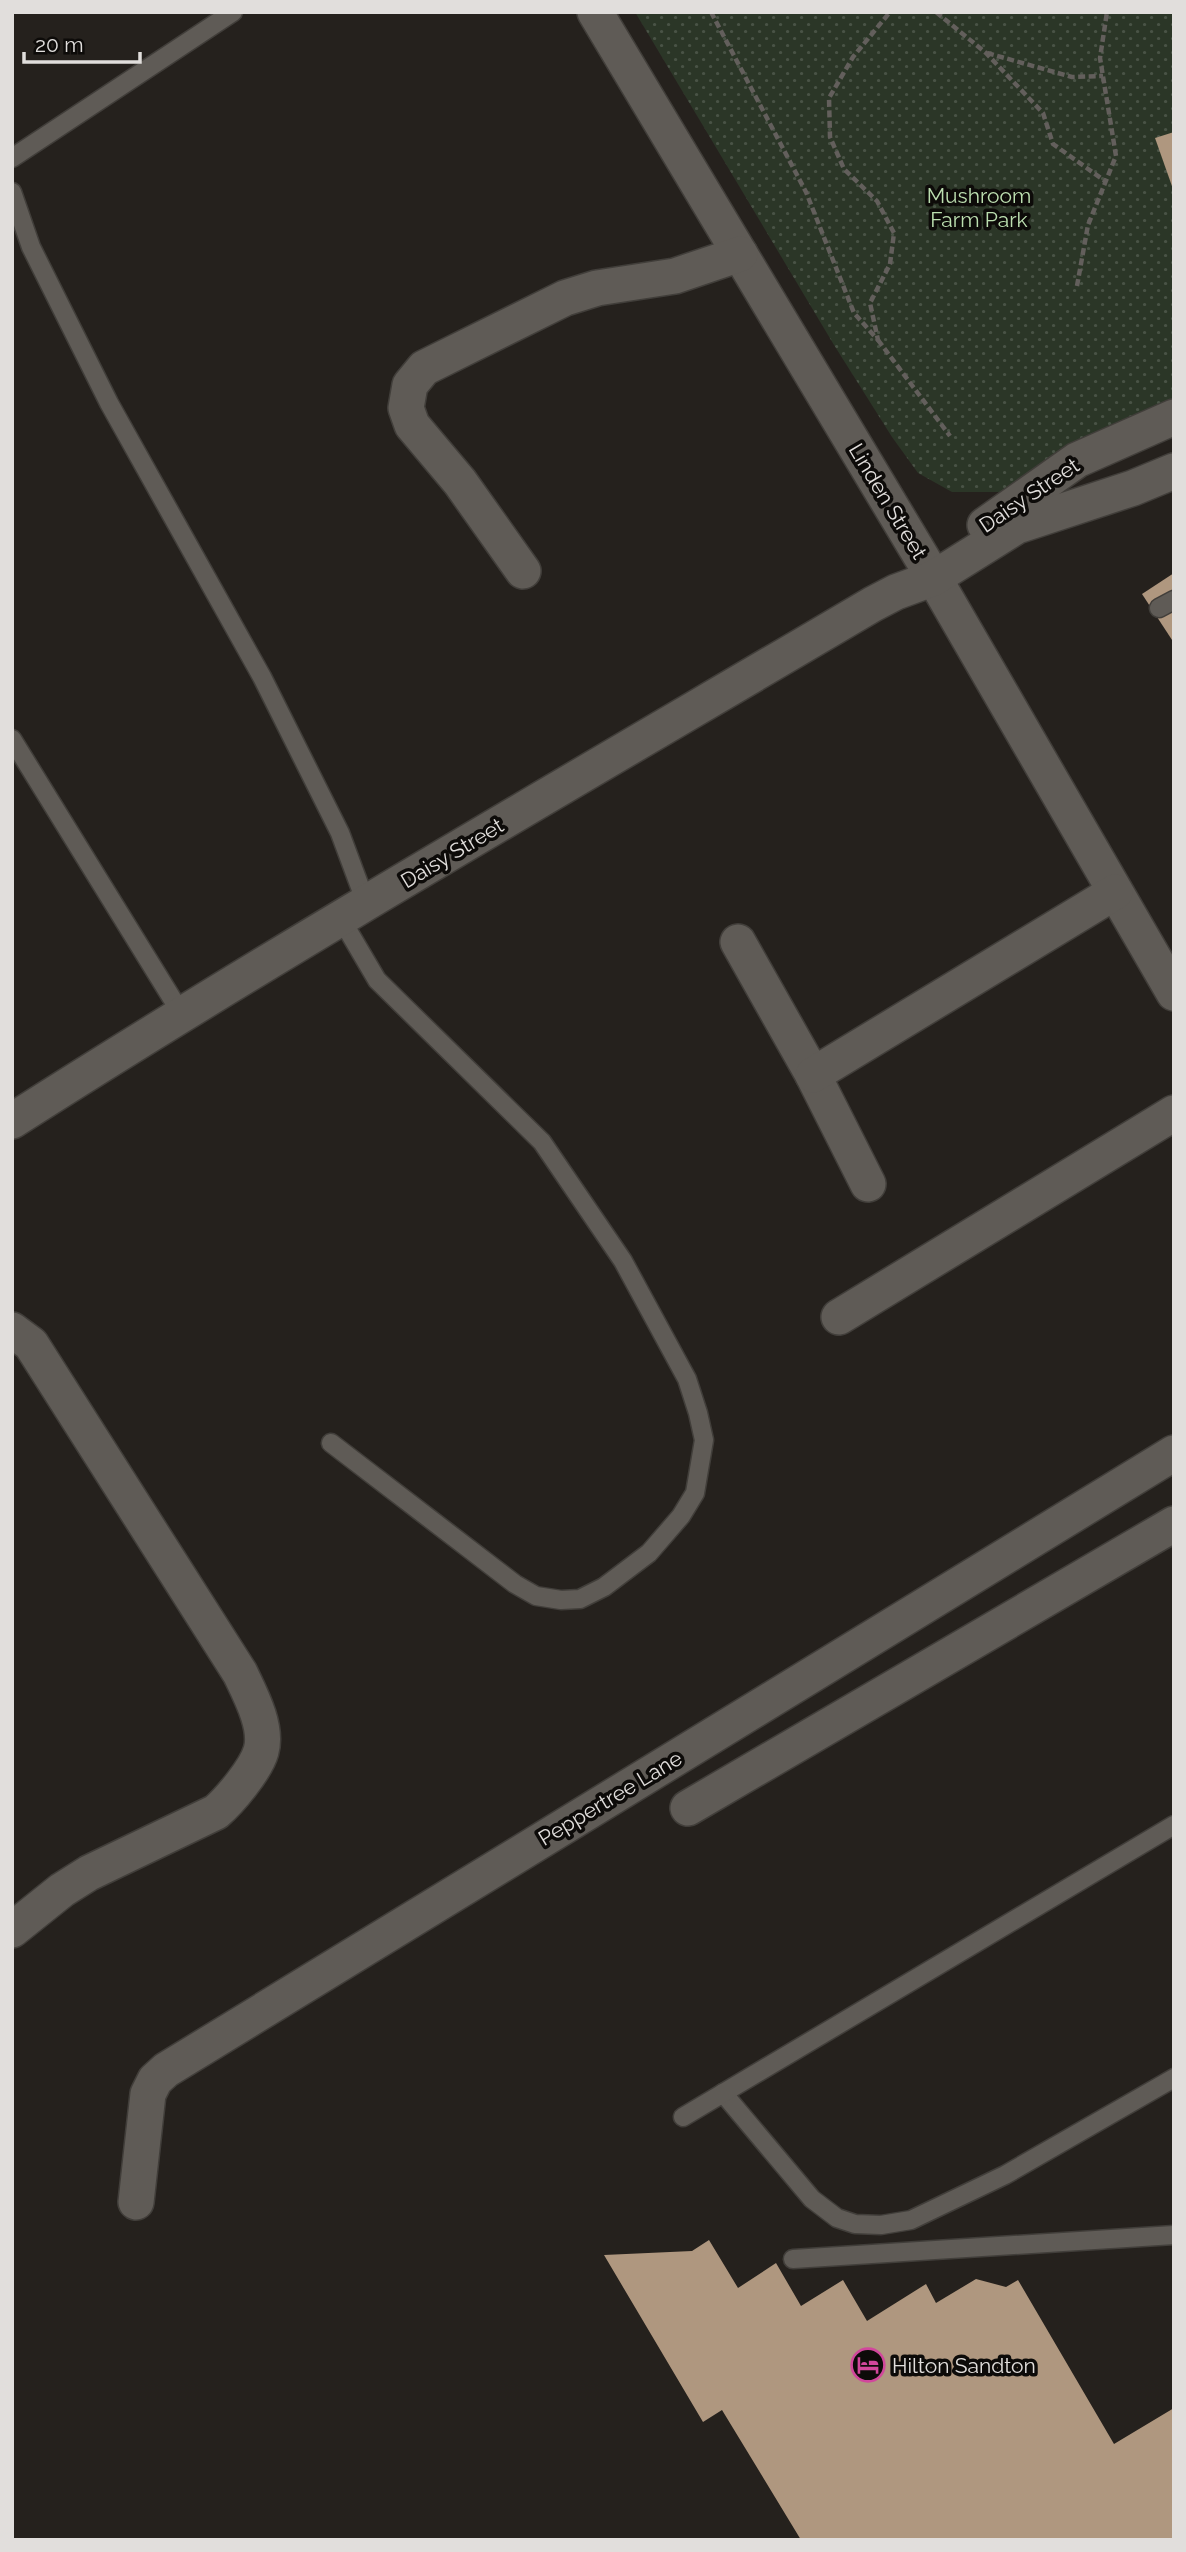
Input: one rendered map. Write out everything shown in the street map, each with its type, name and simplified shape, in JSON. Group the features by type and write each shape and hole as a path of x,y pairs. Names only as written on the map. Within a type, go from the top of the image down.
{"street":[{"name":"Linden Street","path":"595,12 930,571 1174,993"},
{"path":"523,572 460,482 412,425 406,408 410,385 424,368 565,298 597,288 675,276 740,254"},
{"name":"Daisy Street","path":"12,1121 181,1013 930,571 1012,517 1077,460 1174,417"},
{"name":"Daisy Street","path":"1012,517 1133,488 1174,471"},
{"path":"813,1075 1115,891"},
{"path":"738,942 813,1075 868,1184"},
{"path":"839,1317 1174,1113"},
{"path":"12,1330 31,1343 240,1673 260,1722 261,1751 237,1790 216,1812 89,1873 62,1890 12,1930"},
{"name":"Peppertree Lane","path":"136,2202 148,2094 155,2080 166,2070 1174,1453"},
{"path":"688,1808 1174,1524"}],"lane":[{"path":"12,158 233,12"},
{"path":"12,192 31,247 109,403 262,677 340,833 353,910 377,980 542,1142 623,1261 687,1379 704,1440 695,1493 681,1516 649,1553 604,1587 580,1598 561,1601 536,1596 515,1584 331,1443"},
{"path":"12,739 181,1013"},
{"path":"683,2117 1174,1825"},
{"path":"723,2093 812,2199 837,2218 855,2224 881,2225 911,2220 1005,2175 1174,2078"},
{"path":"793,2259 1174,2235"}],"path":[{"path":"711,12 806,192 855,313 950,436"},
{"path":"878,340 870,303 890,264 894,233 877,201 844,169 830,137 829,98 853,57 890,12"},
{"path":"936,12 986,53 1043,114 1053,144 1105,181"},
{"path":"1077,286 1088,225 1116,156 1100,58 1107,12"},
{"path":"986,53 1072,77 1103,76"}],"green space":[{"name":"Mushroom Farm Park","path":"635,12 1174,12 1174,399 1005,492 952,492 918,473 834,345"}],"building":[{"path":"1174,132 1174,189 1173,189 1155,138"},
{"path":"1174,573 1174,643 1142,594"},
{"name":"Hilton Sandton","path":"709,2240 738,2288 776,2263 801,2306 843,2280 867,2321 926,2284 936,2303 976,2279 1006,2287 1018,2280 1114,2444 1174,2408 1174,2537 1170,2540 801,2540 722,2410 703,2422 604,2255 692,2251"}],"place":[{"name":"Hilton Sandton","path":"868,2365"}]}
